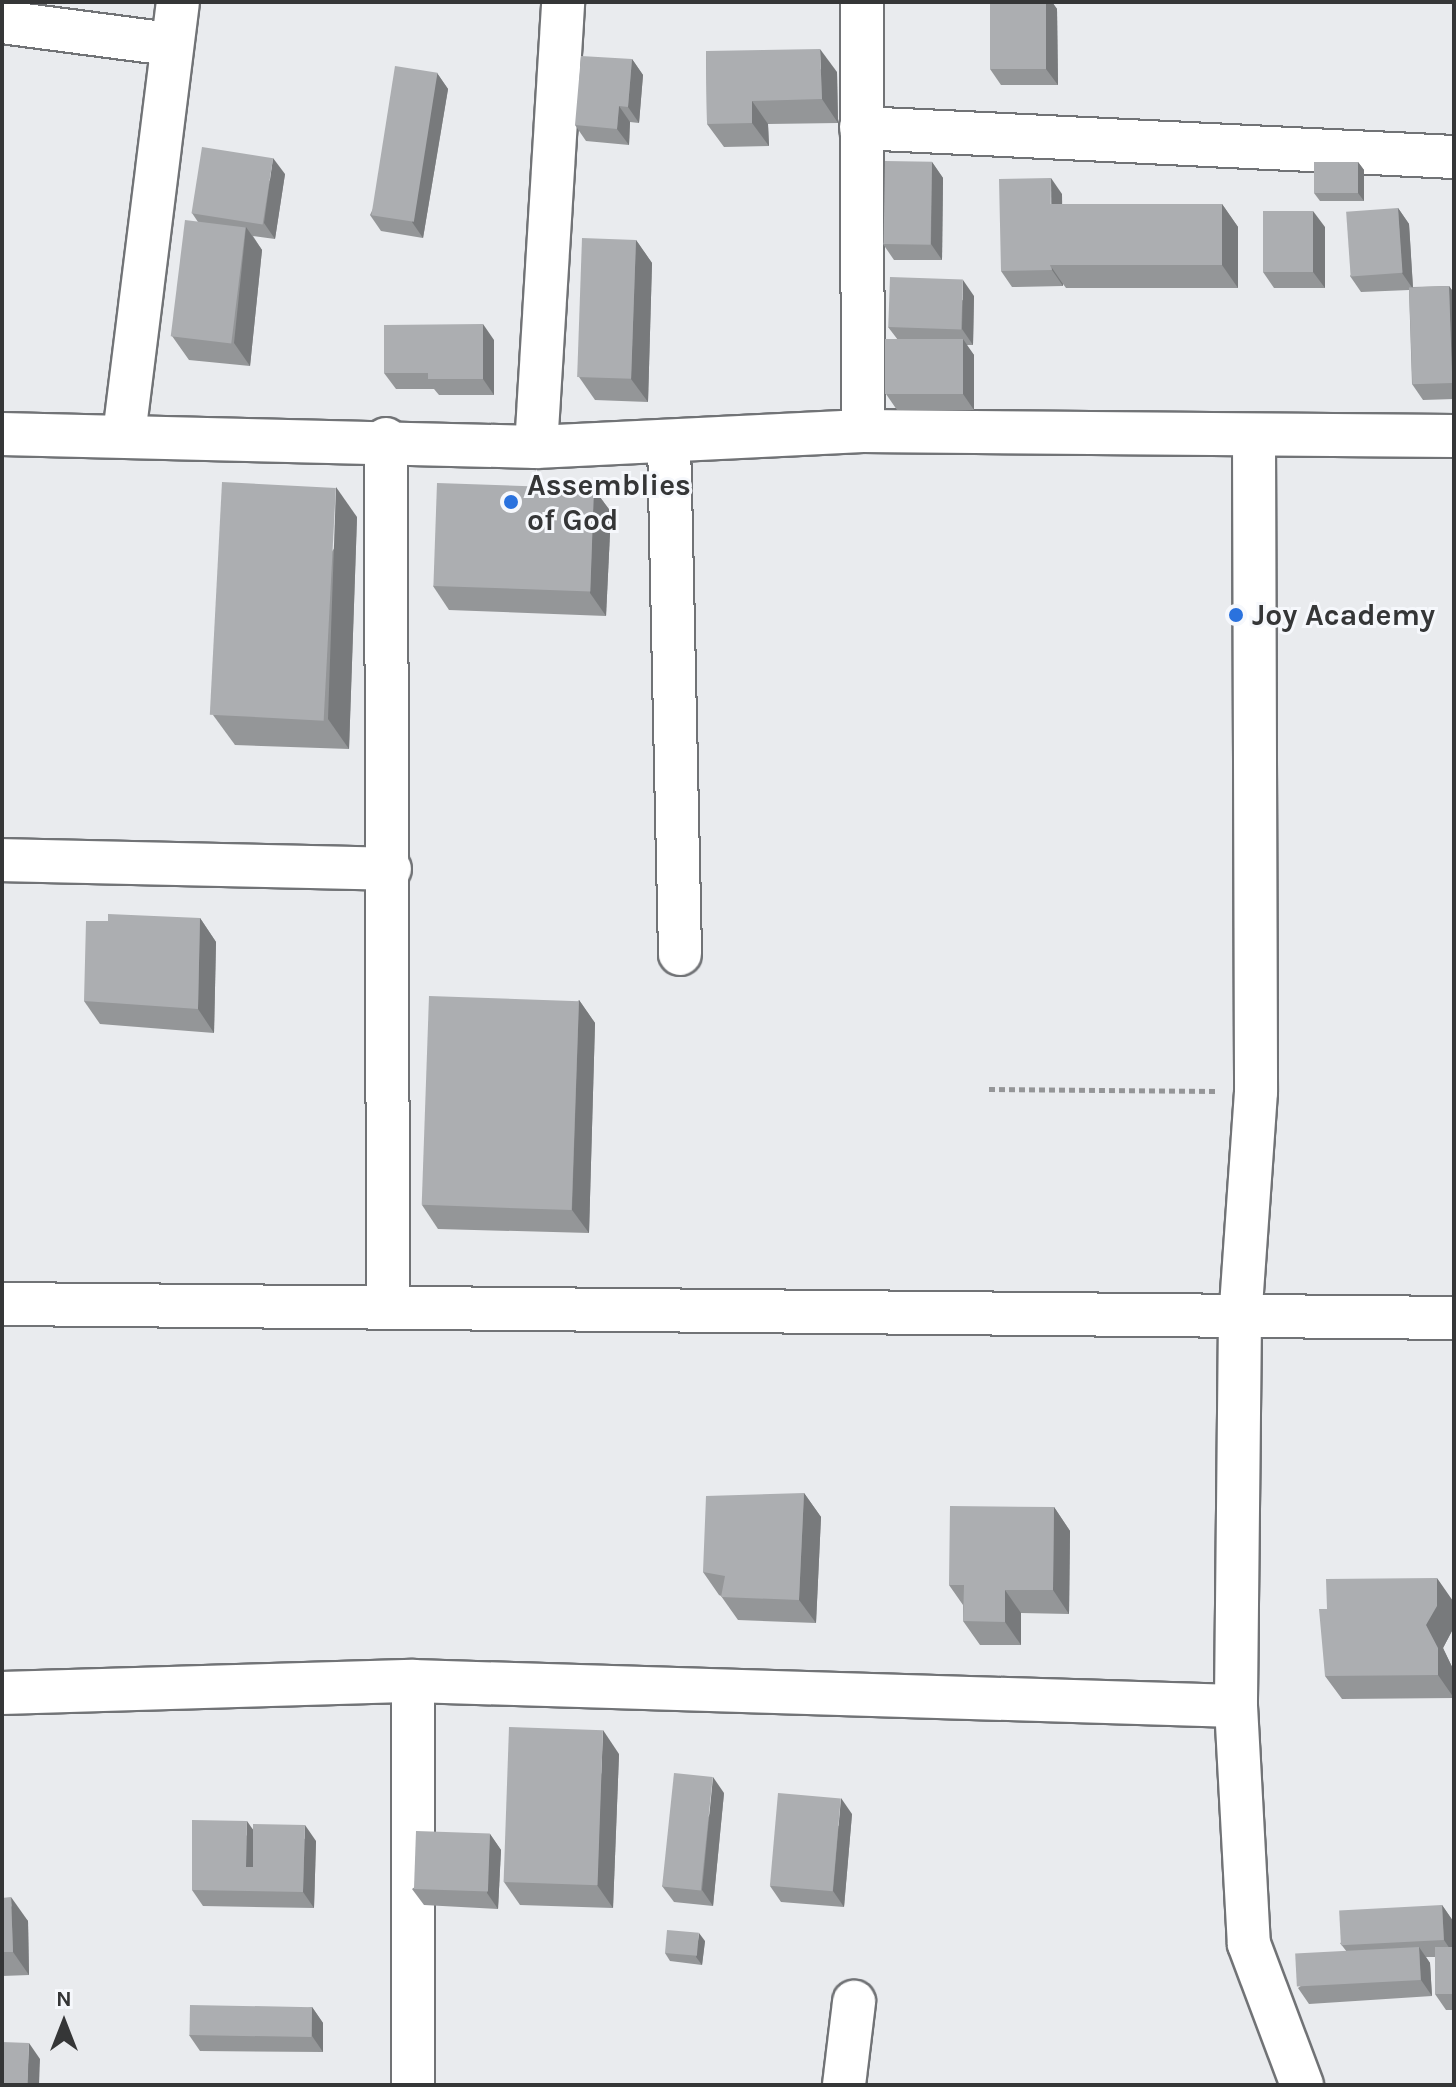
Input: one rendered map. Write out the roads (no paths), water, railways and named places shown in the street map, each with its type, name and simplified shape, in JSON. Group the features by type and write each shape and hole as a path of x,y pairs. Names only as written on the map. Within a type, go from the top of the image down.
{"street":[{"path":"124,435 170,44 178,2"},
{"path":"536,447 563,2"},
{"path":"862,2 863,431"},
{"path":"2,22 170,44"},
{"path":"861,128 1454,157"},
{"path":"2,434 386,439 536,447 863,431 1254,439 1454,436"},
{"path":"386,439 390,869 388,1308"},
{"path":"1254,439 1256,1092 1240,1318 1236,1706 1249,1944 1302,2085"},
{"path":"669,441 680,954"},
{"path":"2,860 390,869"},
{"path":"2,1304 1454,1318"},
{"path":"2,1693 413,1681 1236,1706"},
{"path":"413,1681 413,2085"},
{"path":"844,2085 854,2002"}],"place":[{"name":"Assemblies of God","path":"511,502"},
{"name":"Joy Academy","path":"1236,615"}]}
